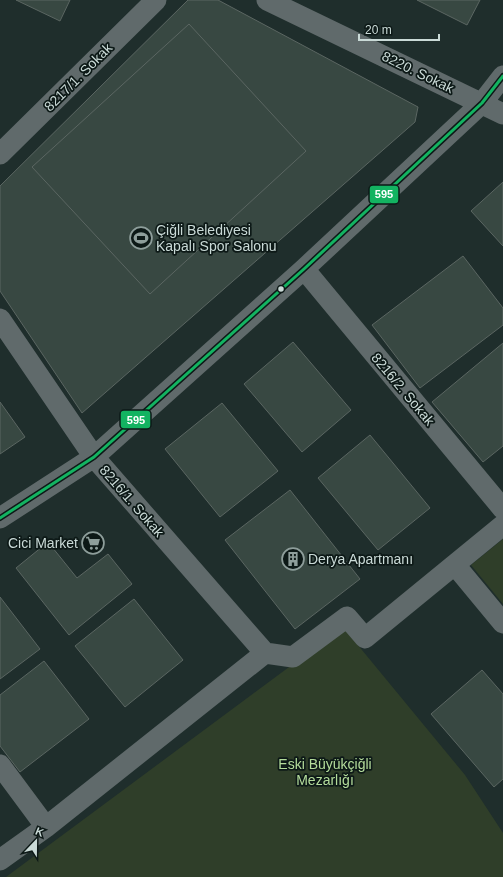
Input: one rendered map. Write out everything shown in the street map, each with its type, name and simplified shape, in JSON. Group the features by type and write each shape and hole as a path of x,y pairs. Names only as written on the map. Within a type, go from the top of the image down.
{"street":[{"name":"8217/1. Sokak","path":"0,154 156,0"},
{"name":"8220. Sokak","path":"267,0 503,114"},
{"path":"0,518 94,457 304,269 482,103 503,76"},
{"name":"8216/2. Sokak","path":"304,269 503,509"},
{"name":"8216/1. Sokak","path":"2,328 94,457 265,653"},
{"path":"0,860 46,827 265,653 293,657 347,617 365,638 503,525"},
{"path":"455,565 503,623"},
{"path":"0,765 46,827"}],"green space":[{"path":"503,539 503,604 471,565"},
{"name":"Eski Büyükçiğli Mezarlığı","path":"343,627 465,775 503,833 503,877 6,877"}],"building":[{"path":"16,0 70,0 60,21"},
{"name":"Çiğli Belediyesi Kapalı Spor Salonu","path":"188,0 218,0 418,107 415,122 82,413 0,291 0,186"},
{"path":"417,0 480,0 467,25"},
{"path":"189,24 306,151 150,294 32,167"},
{"path":"503,182 503,246 471,211"},
{"path":"463,256 503,308 503,325 420,388 372,325"},
{"path":"293,342 351,410 302,452 244,384"},
{"path":"503,343 503,446 483,462 432,402"},
{"path":"0,402 25,437 0,454"},
{"path":"222,403 278,471 220,517 165,449"},
{"path":"370,435 430,508 378,550 318,478"},
{"name":"Derya Apartmanı","path":"290,490 360,579 295,629 225,540"},
{"path":"48,542 77,578 108,554 132,584 69,635 16,568"},
{"path":"0,597 40,649 0,679"},
{"path":"134,599 183,660 125,707 75,646"},
{"path":"44,661 89,719 20,772 0,746 0,695"},
{"path":"482,670 503,694 503,779 494,787 431,714"}],"transit line":[{"name":"595","path":"0,518 94,457 304,269 482,103 503,76"}],"place":[{"name":"Çiğli Belediyesi Kapalı Spor Salonu","path":"141,238"},
{"name":"Cici Market","path":"93,543"},
{"name":"Derya Apartmanı","path":"293,559"}]}
